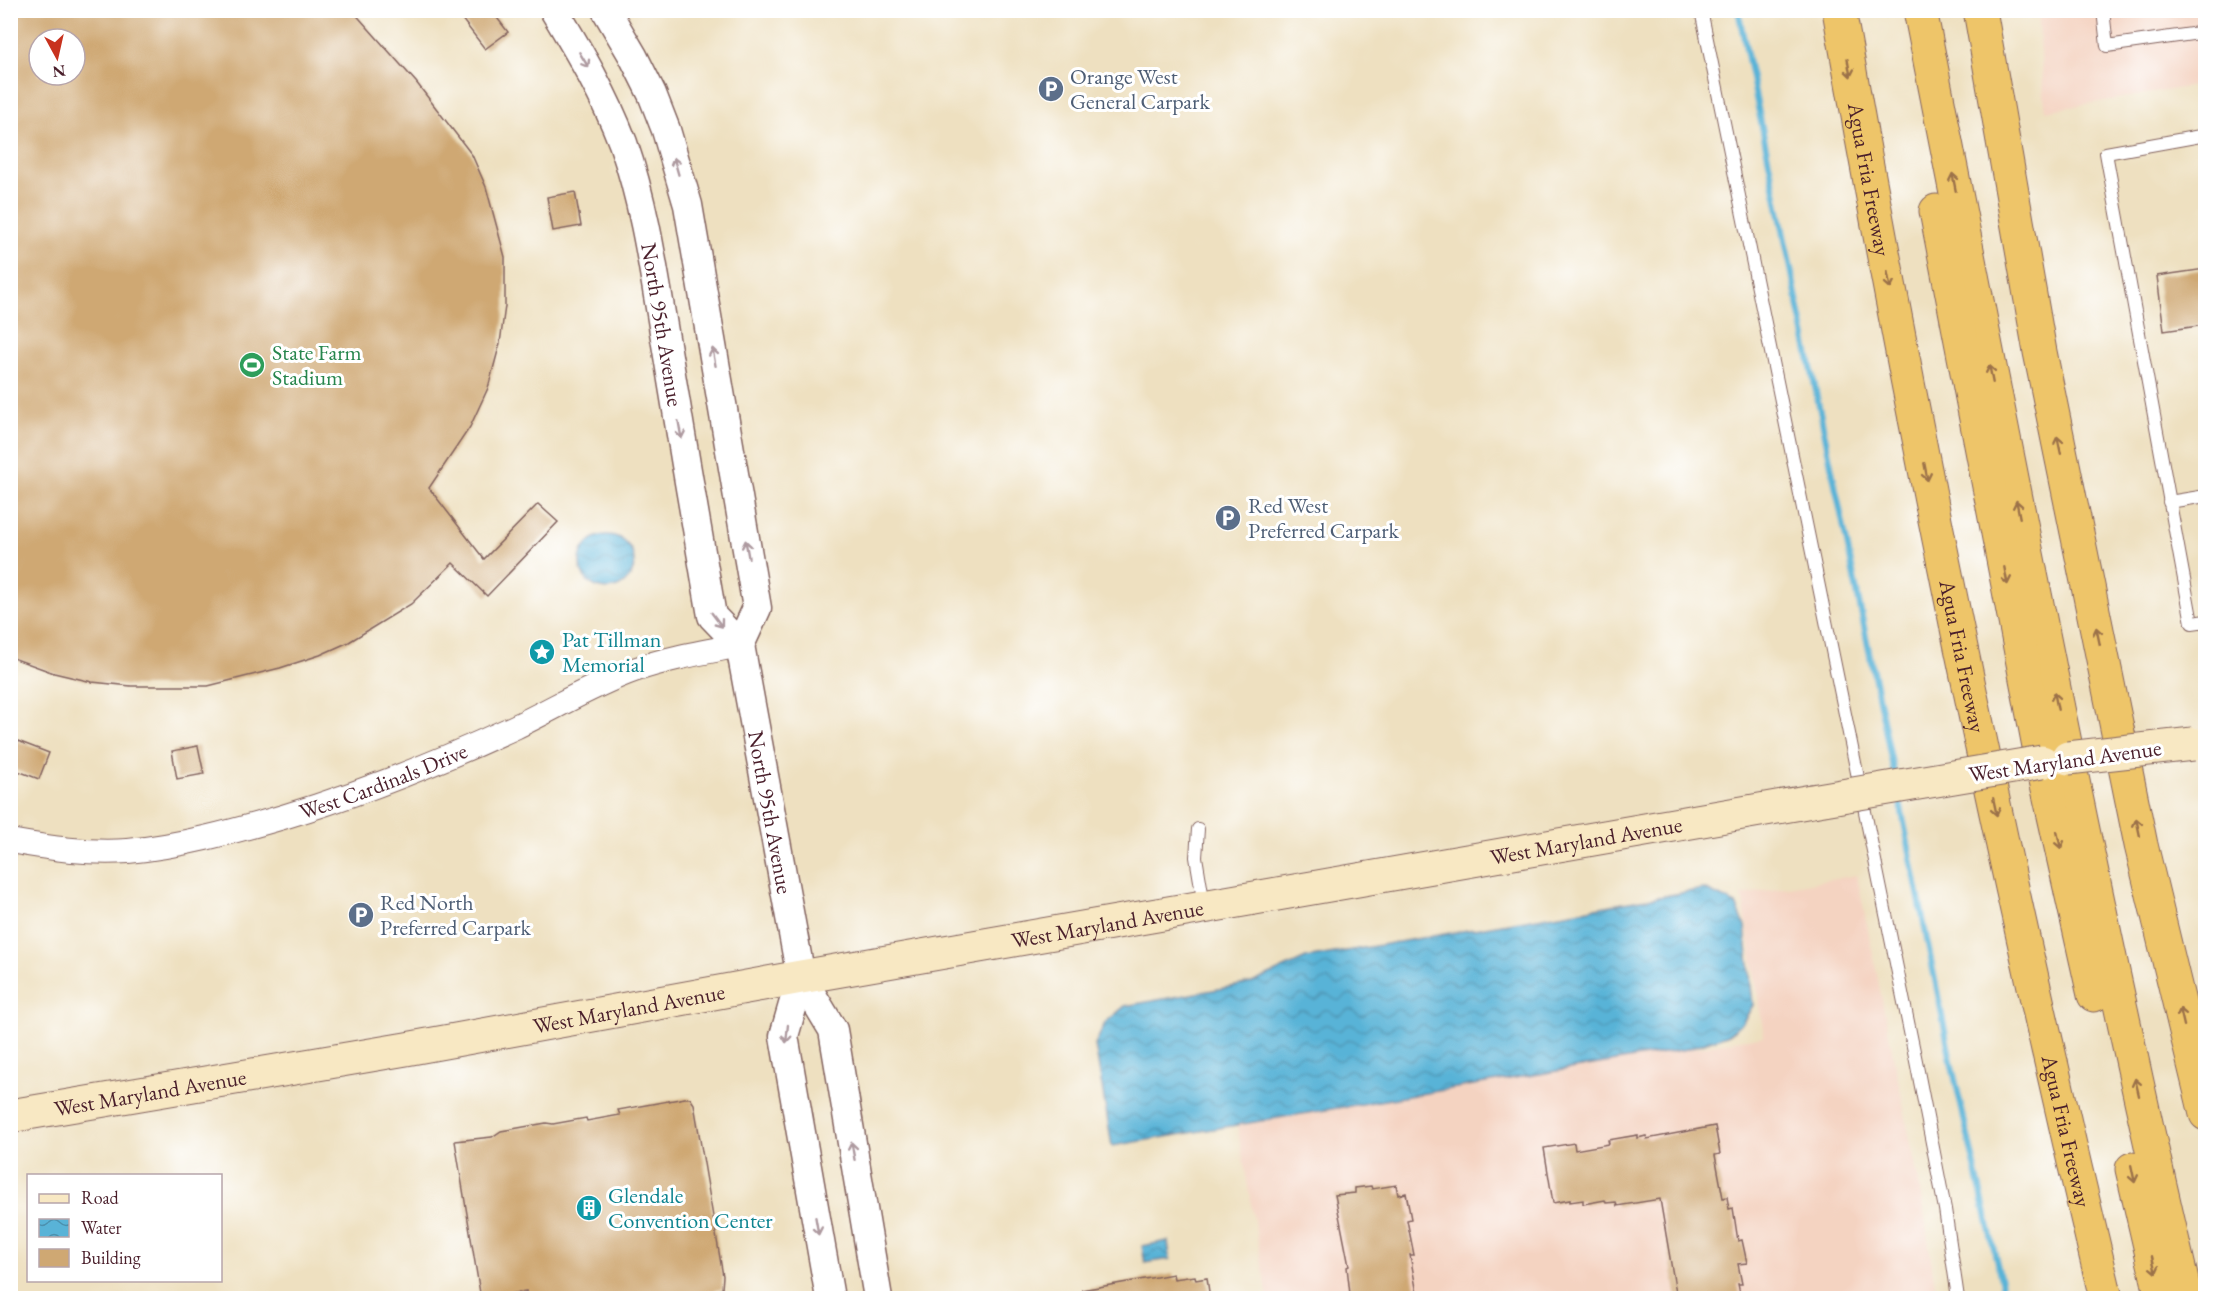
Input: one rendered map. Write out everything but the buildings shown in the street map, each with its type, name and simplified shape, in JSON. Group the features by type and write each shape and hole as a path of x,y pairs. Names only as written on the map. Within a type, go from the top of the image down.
{"highway":[{"name":"Agua Fria Freeway","path":"1839,10 1951,598 2002,844 2106,1299"},
{"path":"1900,10 1991,434 2055,760 2127,1041 2157,1228 2162,1299"},
{"path":"1920,10 1991,434"},
{"path":"1980,10 2042,364 2141,845 2205,1114"},
{"path":"2079,1184 2095,1299"},
{"path":"2157,1228 2187,1299"}],"main road":[{"name":"West Maryland Avenue","path":"10,1116 406,1049 801,977 1812,801 2055,760 2199,743"}],"street":[{"name":"North 95th Avenue","path":"554,10 595,81 622,142 634,177 654,274 712,616 740,645 801,977 833,1030 878,1299"},
{"name":"North 95th Avenue","path":"606,10 652,94 666,130 688,205 757,608 740,645"},
{"name":"West Cardinals Drive","path":"10,841 46,848 126,851 168,846 244,829 395,780 519,726 584,691 635,670 681,657 740,645"},
{"name":"North 95th Avenue","path":"801,977 784,1036 830,1299"}],"lane":[{"path":"1701,10 1918,1072 1945,1209 1958,1299"},
{"path":"2103,10 2107,46 2205,32"},
{"path":"2205,135 2106,153 2193,623 2205,621"},
{"path":"2169,502 2205,496"},
{"path":"1198,829 1196,857 1204,906"}],"shaded area":[{"path":"2038,11 2205,11 2205,84 2046,111"},
{"path":"1857,875 1921,1193 1937,1298 1268,1298 1237,1126 1764,1036 1742,895"}],"water":[{"path":"602,535 612,535 626,543 632,552 634,562 632,572 626,581 612,589 602,589 585,577 580,567 580,557 592,540"},
{"path":"1704,889 1736,904 1745,926 1753,1005 1743,1022 1729,1034 1687,1049 1112,1146 1095,1045 1105,1023 1125,1006 1252,983 1306,958"},
{"path":"1168,1241 1170,1259 1145,1263 1142,1246"}],"waterway":[{"path":"1738,10 1895,778"},
{"path":"1899,797 1952,1066 2005,1298"}],"place":[{"name":"Orange West General Carpark","path":"1051,89"},
{"name":"State Farm Stadium","path":"252,365"},
{"name":"Red West Preferred Carpark","path":"1228,518"},
{"name":"Pat Tillman Memorial","path":"542,652"},
{"name":"Red North Preferred Carpark","path":"361,915"},
{"name":"Glendale Convention Center","path":"589,1208"}]}
